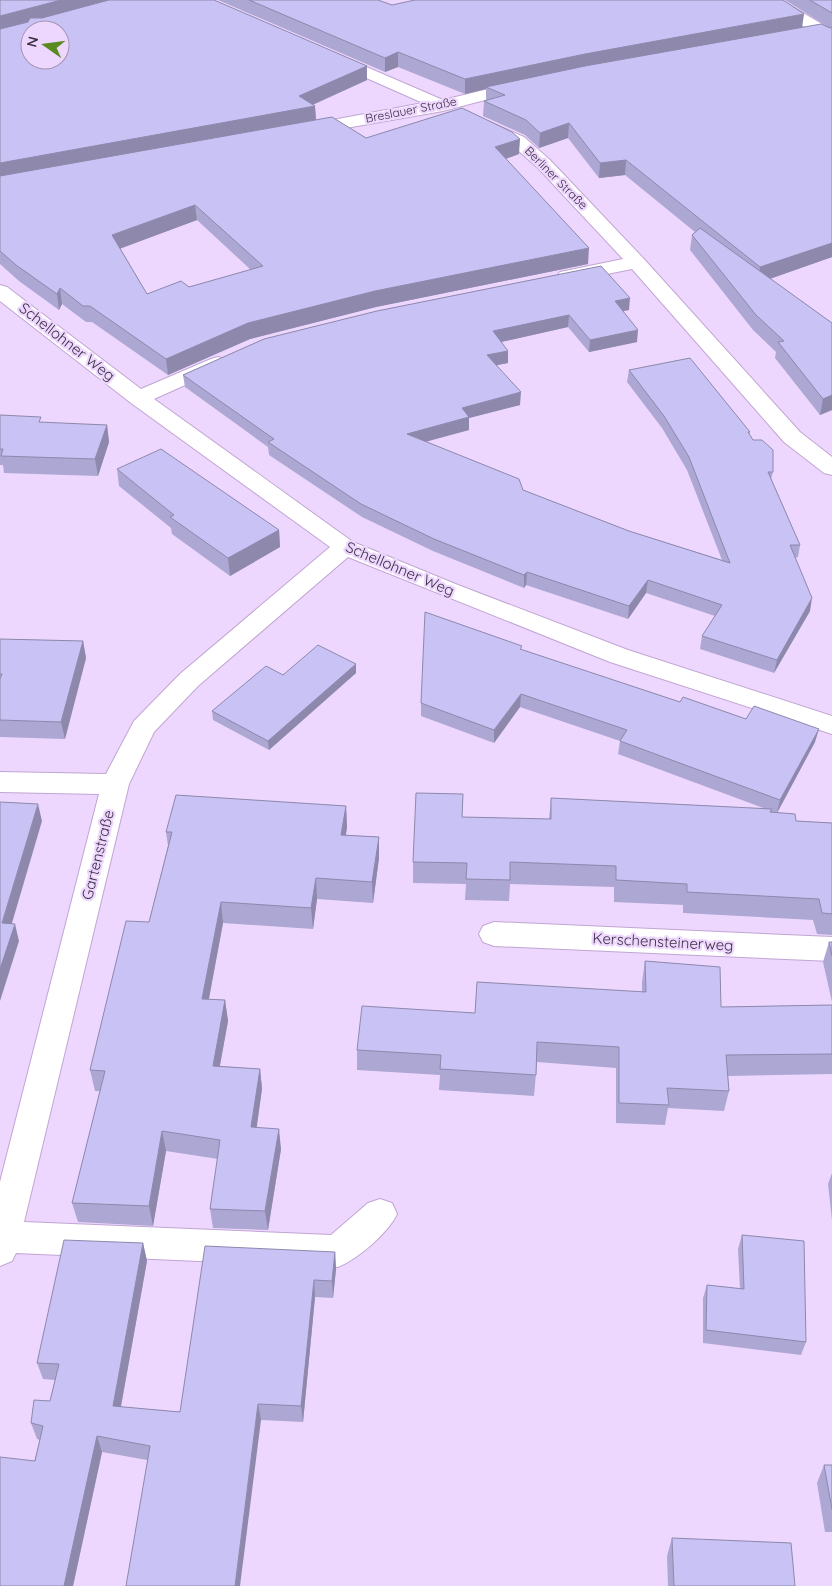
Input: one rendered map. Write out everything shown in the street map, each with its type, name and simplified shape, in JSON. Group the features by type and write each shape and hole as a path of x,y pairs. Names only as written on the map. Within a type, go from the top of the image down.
{"street":[{"path":"770,0 827,34"},
{"path":"802,35 827,34"},
{"name":"Berliner Straße","path":"316,51 442,105 518,141 544,164 636,262 792,437 832,468"},
{"name":"Breslauer Straße","path":"294,132 442,105 533,84"},
{"path":"550,280 636,262"},
{"name":"Schellohner Weg","path":"0,291 139,398 345,547 449,590 619,656 832,725"},
{"path":"139,398 239,353"},
{"name":"Gartenstraße","path":"2,1243 115,784 143,727 189,680 345,547"},
{"path":"0,782 115,784"},
{"name":"Kerschensteinerweg","path":"494,934 832,949"},
{"path":"2,1243 338,1251 380,1214"}],"building":[{"path":"0,0 61,0 0,16"},
{"path":"109,0 214,0 367,66 299,96 315,106 0,163 0,29 20,24 20,70 70,70 70,20 29,20 30,18 42,18"},
{"path":"249,0 378,0 392,5 415,0 783,0 804,14 585,54 465,79 398,52 385,58"},
{"path":"810,0 832,0 832,13"},
{"path":"821,24 832,27 832,243 760,267 626,160 600,163 569,123 540,133 526,120 484,101 505,95 486,87 585,66"},
{"path":"462,108 512,132 520,139 495,147 589,248 375,291 248,323 166,359 90,306 83,306 60,288 57,294 16,265 0,251 0,176 332,117 366,138","holes":["195,205 263,266 189,287 181,281 147,294 112,235"]},
{"path":"700,228 832,323 832,395 823,399 778,342 784,341 756,315 692,235"},
{"path":"601,266 630,298 615,301 638,330 590,340 569,315 493,331 508,351 487,355 521,392 462,408 469,417 407,434 519,479 523,490 629,531 730,563 689,457 664,416 629,370 690,358 750,432 748,432 753,440 762,440 773,450 773,472 768,472 800,545 790,545 812,598 777,660 702,636 722,605 648,580 629,606 527,572 524,575 434,539 361,504 268,442 274,439 183,375 264,339 377,311"},
{"path":"0,415 41,417 39,422 107,425 95,459 1,456 3,449 0,449"},
{"path":"161,449 279,530 228,558 170,517 174,515 117,469"},
{"path":"425,612 522,646 520,649 680,702 683,697 746,719 754,706 819,729 780,800 620,741 627,730 521,694 494,730 421,703"},
{"path":"0,639 83,641 61,722 0,720 0,679 2,674 0,674"},
{"path":"318,645 356,664 268,741 212,711 266,666 283,675"},
{"path":"416,793 463,794 462,817 551,819 551,798 772,809 770,812 795,814 796,821 832,823 832,914 822,913 819,899 687,892 687,884 616,880 616,866 510,862 510,880 466,879 467,863 413,862"},
{"path":"176,795 346,806 341,835 379,837 372,882 316,878 311,908 221,902 202,999 225,1000 213,1066 260,1069 251,1127 279,1129 265,1211 210,1209 220,1140 162,1131 149,1206 72,1203 105,1071 90,1070 126,921 149,922 172,832 166,832"},
{"path":"0,802 38,804 2,923 15,924 0,969"},
{"path":"829,942 832,942 832,956"},
{"path":"645,961 720,967 721,1007 832,1005 832,1054 726,1055 729,1091 667,1088 669,1105 619,1103 619,1047 537,1042 536,1075 440,1069 441,1055 357,1050 362,1006 475,1013 477,982 646,992"},
{"path":"742,1235 804,1241 806,1342 706,1330 707,1285 744,1289"},
{"path":"64,1240 143,1243 113,1406 180,1412 205,1246 335,1252 332,1281 314,1280 301,1406 258,1404 235,1586 126,1586 150,1446 97,1436 64,1586 0,1586 0,1457 35,1461 43,1426 31,1423 34,1400 50,1401 59,1364 37,1363"},
{"path":"824,1465 832,1465 832,1509"},
{"path":"672,1538 791,1543 795,1586 674,1586"}]}
